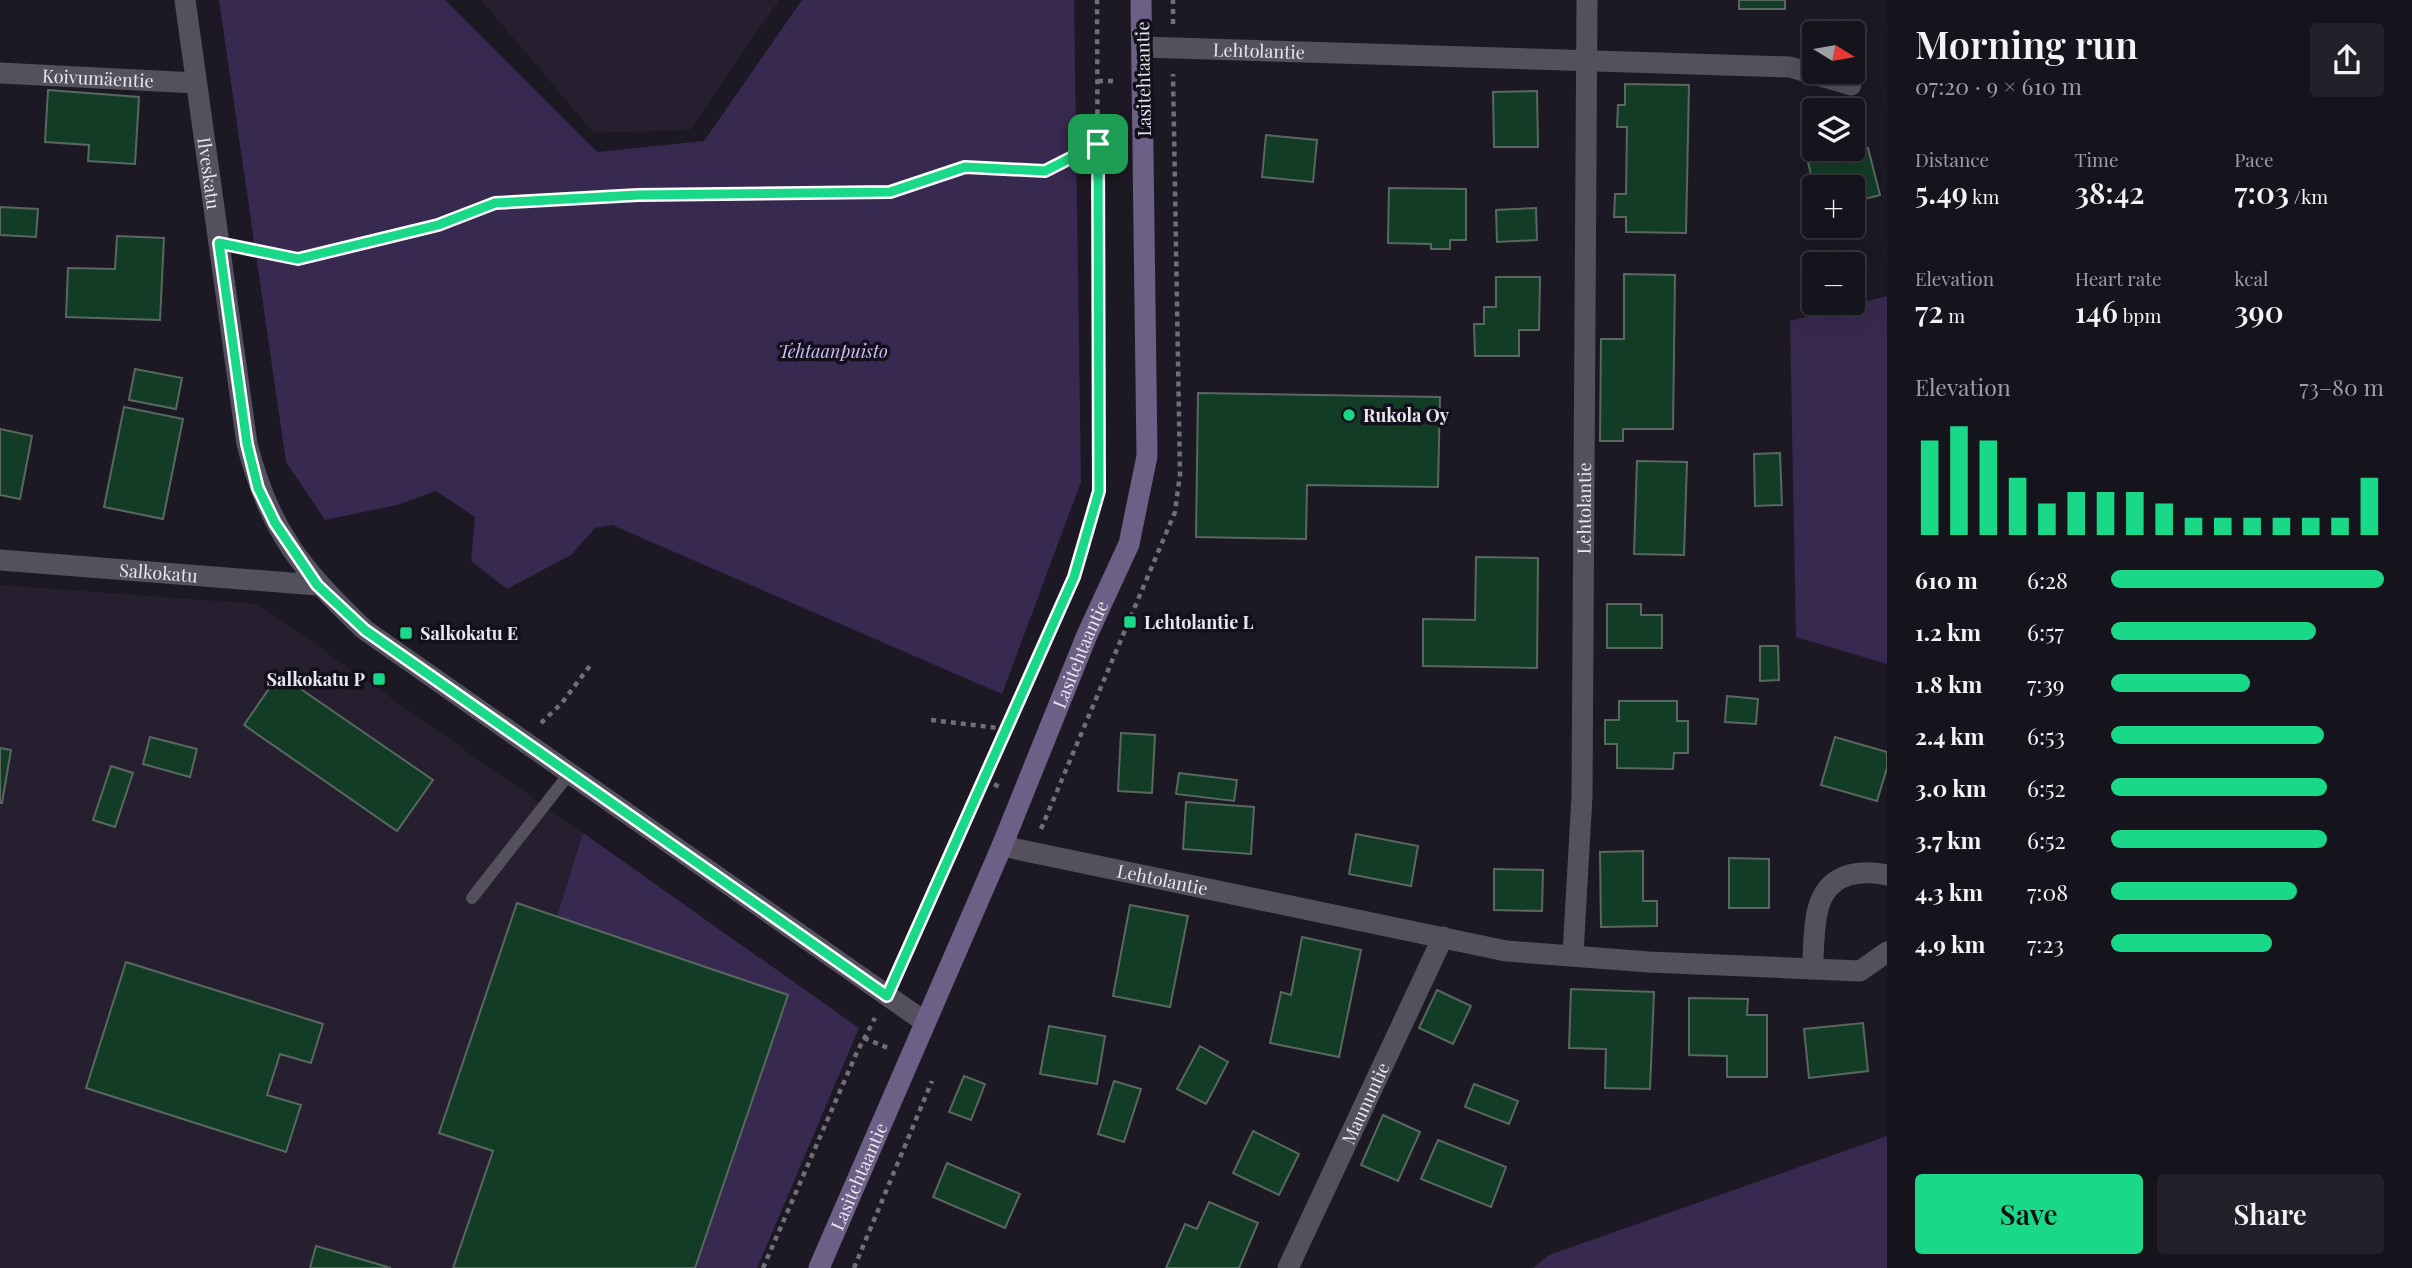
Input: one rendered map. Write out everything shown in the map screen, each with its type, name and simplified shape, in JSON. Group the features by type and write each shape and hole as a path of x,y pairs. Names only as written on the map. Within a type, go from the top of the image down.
{"street":[{"name":"Ilveskatu","path":"185,0 247,444 258,488 275,523 317,585 365,630 925,1022"},
{"name":"Lasitehtaantie","path":"819,1268 1002,846 1082,648 1129,544 1147,456 1141,0"},
{"name":"Lehtolantie","path":"1573,954 1582,796 1587,0"},
{"name":"Lehtolantie","path":"1142,47 1790,67 1851,85"},
{"name":"Koivumäentie","path":"0,73 196,83"},
{"name":"Salkokatu","path":"0,560 317,585"},
{"name":"Lehtolantie","path":"1002,846 1506,951 1573,954 1649,962 1860,971 1887,952"},
{"path":"1812,969 1819,898 1832,881 1853,874 1875,872 1887,875"},
{"name":"Maununtie","path":"1288,1268 1443,937"}],"lane":[{"path":"472,898 569,774"}],"path":[{"path":"764,1268 857,1052 887,996 1074,577 1099,491 1097,0"},
{"path":"219,243 298,259 438,225 495,203 638,195 890,192 965,167 1045,171 1098,144"},
{"path":"522,741 561,704 592,663"},
{"path":"931,720 1007,729"}],"shaded area":[{"path":"481,0 779,0 690,130 594,133"},
{"path":"0,585 258,604 859,1028 757,1268 0,1268"}],"green space":[{"name":"Tehtaanpuisto","path":"219,0 445,0 597,152 704,141 802,0 1074,0 1081,482 1002,694 612,525 595,528 571,555 507,589 471,561 475,517 436,491 397,505 325,520 286,462"},
{"path":"1887,296 1887,664 1796,637 1790,321 1813,315 1865,315 1865,302"},
{"path":"583,833 859,1028 757,1268 695,1268 787,995 557,917"},
{"path":"1887,1136 1887,1268 1533,1268 1549,1255"}],"building":[{"path":"1739,0 1785,0 1785,9 1739,9"},
{"path":"1625,84 1689,85 1686,233 1626,232 1626,217 1614,217 1615,194 1626,194 1627,127 1617,127 1618,105 1625,105"},
{"path":"48,90 139,97 135,164 88,161 89,145 45,142"},
{"path":"1537,91 1538,147 1494,147 1493,92"},
{"path":"1266,135 1317,140 1313,182 1262,177"},
{"path":"1868,148 1880,195 1865,199 1865,175 1811,175 1808,162 1865,161 1865,149"},
{"path":"1389,188 1466,189 1466,240 1450,240 1450,249 1431,249 1431,244 1388,243"},
{"path":"0,207 38,209 36,237 0,235"},
{"path":"1536,208 1537,240 1497,242 1496,210"},
{"path":"117,236 164,238 160,320 66,317 68,268 115,269"},
{"path":"1624,274 1675,275 1673,429 1623,429 1623,441 1600,441 1601,339 1624,339"},
{"path":"1496,277 1540,277 1539,330 1519,330 1519,356 1475,356 1474,324 1484,324 1484,307 1496,307"},
{"path":"135,369 182,378 176,409 129,400"},
{"path":"1198,393 1440,397 1438,487 1307,485 1306,539 1196,537"},
{"path":"124,407 183,419 163,519 104,507"},
{"path":"0,429 32,436 20,499 0,495"},
{"path":"1780,453 1782,505 1755,506 1754,454"},
{"path":"1637,461 1687,462 1684,555 1634,554"},
{"path":"1476,557 1538,558 1537,668 1423,666 1423,619 1475,620"},
{"path":"1607,604 1641,604 1641,615 1662,615 1662,648 1607,648"},
{"path":"1760,646 1778,646 1779,680 1760,681"},
{"path":"279,674 433,780 397,831 244,725"},
{"path":"1727,696 1758,699 1756,724 1725,722"},
{"path":"1619,701 1677,701 1677,721 1688,721 1688,753 1674,753 1673,769 1617,768 1617,744 1605,744 1605,720 1619,720"},
{"path":"1121,733 1155,735 1152,793 1118,791"},
{"path":"150,737 197,749 190,777 143,764"},
{"path":"1835,737 1887,752 1887,768 1877,801 1821,785"},
{"path":"0,748 11,750 2,803 0,803"},
{"path":"111,766 133,773 115,827 93,820"},
{"path":"1179,773 1237,780 1234,801 1176,794"},
{"path":"1186,802 1254,807 1251,854 1183,849"},
{"path":"1356,834 1418,846 1411,886 1349,874"},
{"path":"1643,851 1643,901 1657,901 1657,926 1601,927 1600,852"},
{"path":"1729,858 1769,859 1769,908 1729,908"},
{"path":"1494,869 1543,870 1542,911 1494,910"},
{"path":"517,903 788,995 695,1268 453,1268 493,1151 439,1133"},
{"path":"1130,905 1188,916 1170,1007 1113,996"},
{"path":"1302,937 1361,950 1339,1057 1270,1043 1281,992 1291,995"},
{"path":"126,962 323,1024 311,1063 280,1054 267,1095 301,1105 286,1152 86,1088"},
{"path":"1571,989 1654,992 1650,1089 1605,1088 1606,1049 1569,1048"},
{"path":"1437,990 1471,1006 1453,1044 1419,1028"},
{"path":"1689,998 1748,999 1747,1015 1767,1015 1767,1077 1727,1077 1727,1056 1689,1055"},
{"path":"1863,1023 1868,1071 1809,1078 1804,1029"},
{"path":"1049,1026 1105,1036 1097,1084 1040,1074"},
{"path":"1200,1046 1228,1062 1206,1104 1177,1089"},
{"path":"964,1076 985,1084 971,1120 949,1112"},
{"path":"1114,1081 1141,1089 1124,1142 1098,1134"},
{"path":"1474,1084 1518,1101 1509,1124 1465,1107"},
{"path":"1383,1115 1420,1132 1398,1181 1361,1165"},
{"path":"1253,1131 1299,1154 1279,1195 1233,1173"},
{"path":"1438,1140 1506,1167 1491,1207 1421,1179"},
{"path":"947,1163 1020,1194 1005,1228 933,1197"},
{"path":"1209,1202 1258,1223 1239,1268 1166,1268 1185,1224 1197,1229"},
{"path":"316,1246 391,1268 310,1268"}],"place":[{"name":"Rukola Oy","path":"1349,415"},
{"name":"Lehtolantie L","path":"1130,622"},
{"name":"Salkokatu E","path":"406,633"},
{"name":"Salkokatu P","path":"379,679"}],"route":[{"path":"1098,144 1099,491 1090,529 1074,577 887,996 365,630 317,585 275,523 258,488 247,444 219,243 298,259 438,225 495,203 638,195 890,192 965,167 1045,171 1098,144"}]}
